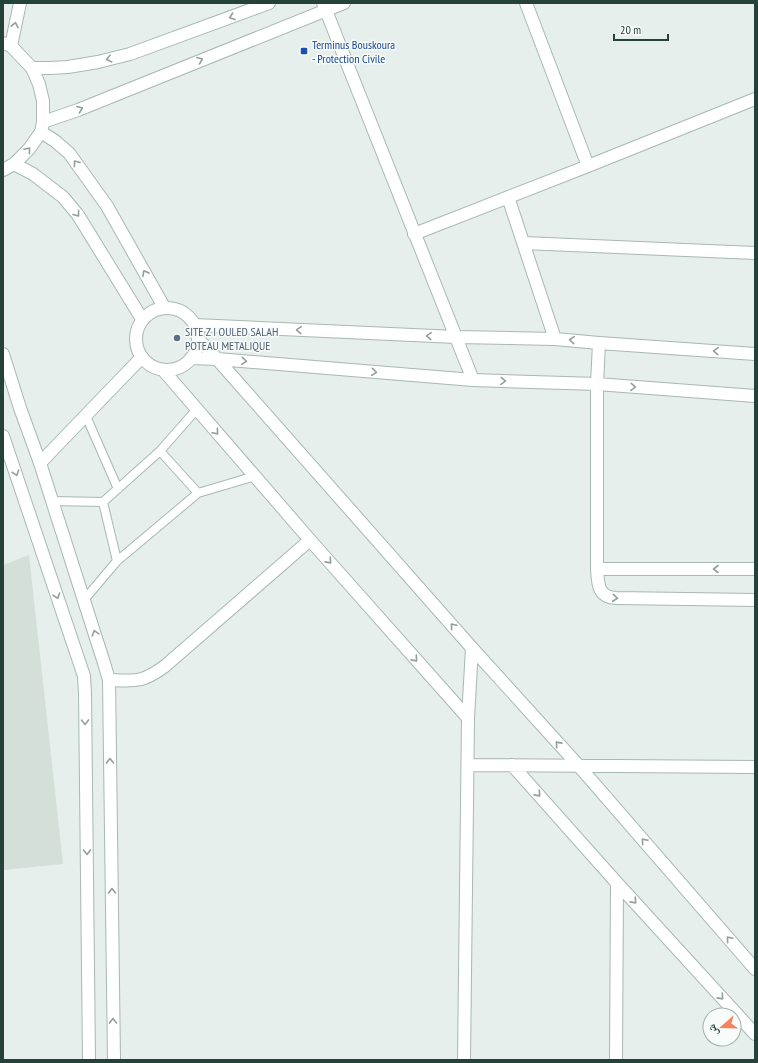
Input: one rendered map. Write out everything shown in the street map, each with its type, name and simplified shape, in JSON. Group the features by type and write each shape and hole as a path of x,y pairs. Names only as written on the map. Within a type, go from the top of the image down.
{"street":[{"path":"3,170 14,164 29,149 42,127 42,101 39,84 32,68 7,45 20,3"},
{"path":"32,68 74,66 130,54 268,3"},
{"path":"42,127 78,110 324,6 344,3"},
{"path":"526,3 588,166"},
{"path":"324,6 473,380"},
{"path":"414,234 755,99"},
{"path":"42,127 69,153 107,206 164,307"},
{"path":"14,164 33,174 63,197 78,216 142,319"},
{"path":"508,197 555,339"},
{"path":"524,243 755,253"},
{"path":"199,340 196,350 191,358 184,365 174,370 163,370 151,366 141,358 135,345 136,331 142,319 148,313 164,307 176,309 187,315 195,325 199,340 472,648 578,765 755,969"},
{"path":"195,325 456,338 555,339 755,354"},
{"path":"599,343 597,569 598,585 601,591 610,598 755,600"},
{"path":"3,354 20,408 40,463 109,680 114,1060"},
{"path":"40,463 141,358"},
{"path":"191,358 473,380 598,384 755,396"},
{"path":"163,370 310,540 468,718"},
{"path":"3,436 84,676 89,1060"},
{"path":"109,680 135,681 144,679 165,666 310,540"},
{"path":"597,569 755,569"},
{"path":"464,1060 468,718 472,648"},
{"path":"468,765 755,767"},
{"path":"512,765 755,1034"},
{"path":"616,1060 617,883"}],"lane":[{"path":"52,501 103,502 160,451 197,409"},
{"path":"86,416 118,489"},
{"path":"160,451 198,493"},
{"path":"84,600 117,561 198,493 255,476"},
{"path":"103,502 117,561"}],"shaded area":[{"path":"29,555 63,864 3,870 3,565"}],"place":[{"name":"Terminus Bouskoura - Protection Civile","path":"304,51"},
{"name":"SITE Z I OULED SALAH POTEAU METALIQUE","path":"177,338"}]}
